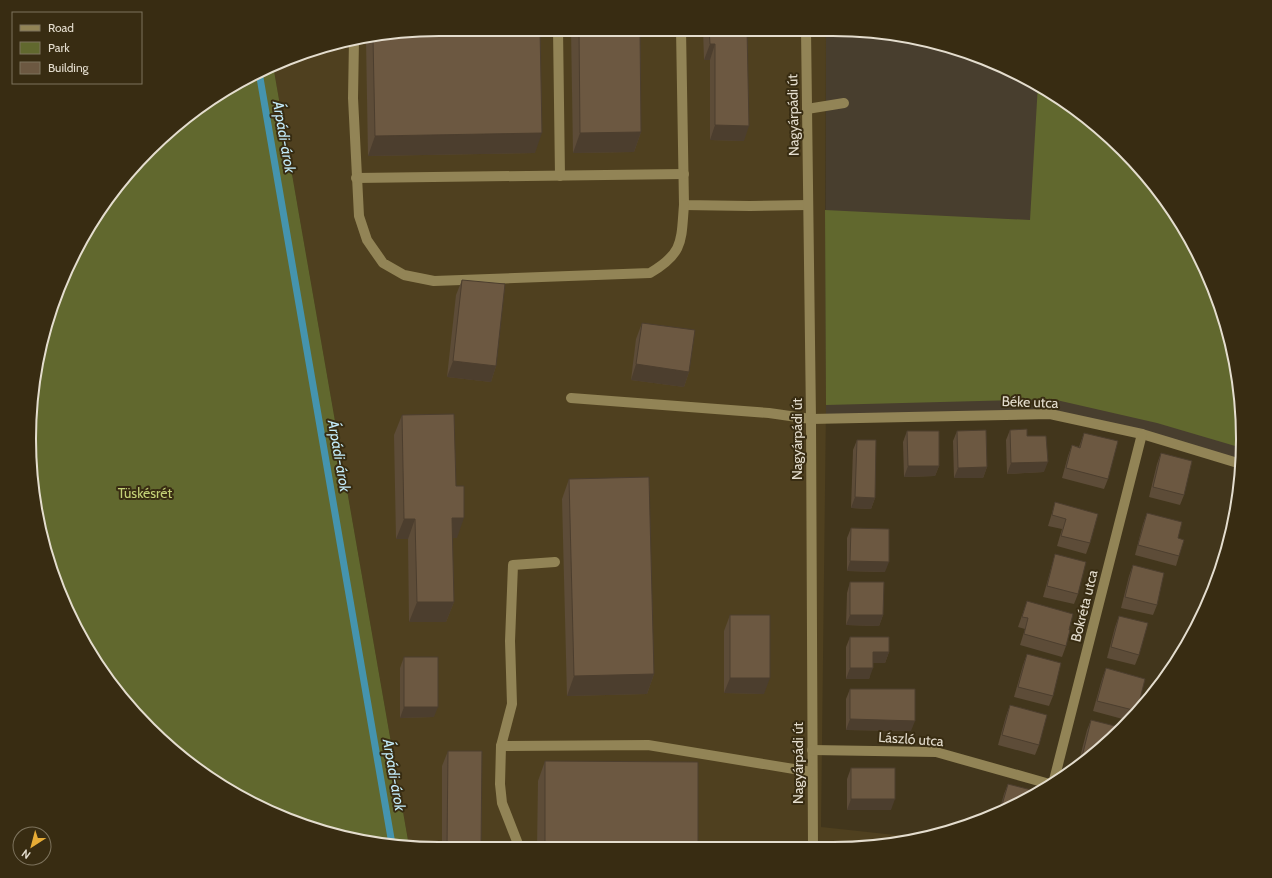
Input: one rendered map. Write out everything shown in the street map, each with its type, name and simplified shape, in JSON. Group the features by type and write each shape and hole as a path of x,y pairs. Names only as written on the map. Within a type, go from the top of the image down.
{"street":[{"path":"558,36 560,176"},
{"path":"354,45 353,98 356,178 359,216 367,240 383,263 404,275 434,281 650,273 664,265 674,254 681,241 684,205 681,36"},
{"name":"Nagyárpádi út","path":"806,36 811,419 813,842"},
{"path":"807,109 844,104"},
{"path":"356,178 684,174"},
{"path":"684,205 808,205"},
{"name":"Béke utca","path":"571,398 769,413 811,419 1050,414 1142,434 1235,462"},
{"name":"Bokréta utca","path":"1055,775 1142,434"},
{"path":"517,842 502,803 500,784 501,746 512,704 510,641 513,565 555,562"},
{"path":"501,746 648,745 812,772"},
{"name":"László utca","path":"812,750 936,752 1044,782"}],"shaded area":[{"path":"826,36 886,39 963,57 1035,90 1078,119 1099,136 1136,173 1168,215 1182,238 1215,309 1233,386 1236,439 1235,461 1050,412 825,416"},
{"path":"826,36 826,405 821,827 903,836 886,839 833,842 439,842 408,841 274,72 309,57 335,50 386,39 413,37"}],"green space":[{"name":"Tüskésrét","path":"274,72 408,841 386,839 335,828 309,821 285,811 237,788 194,759 173,742 136,705 104,663 90,640 57,569 39,492 36,439 39,386 44,360 57,309 90,237 119,194 136,173 173,136 194,119 237,90"},
{"path":"1038,92 1078,119 1118,154 1153,194 1182,238 1215,309 1222,335 1233,386 1236,446 1157,423 1052,399 826,405 825,210 1030,220"}],"building":[{"path":"439,36 540,36 542,133 375,136 373,41 386,39"},
{"path":"579,36 640,36 641,132 580,133"},
{"path":"709,36 747,36 749,126 715,125 715,44 710,44"},
{"path":"462,280 505,284 496,366 453,361"},
{"path":"642,323 695,330 689,372 636,364"},
{"path":"454,414 456,486 464,486 464,518 452,518 454,602 417,602 415,519 404,519 402,415"},
{"path":"1027,429 1027,436 1046,436 1048,462 1011,463 1010,430"},
{"path":"986,430 987,467 958,468 957,431"},
{"path":"907,431 939,431 939,466 908,466"},
{"path":"1084,433 1118,441 1108,479 1066,468 1072,445 1080,448"},
{"path":"857,440 876,440 875,498 855,497"},
{"path":"1161,453 1192,461 1184,495 1153,487"},
{"path":"649,477 654,674 574,676 569,479"},
{"path":"1055,502 1098,514 1090,543 1061,536 1066,519 1052,515"},
{"path":"1147,513 1182,522 1178,538 1184,540 1179,556 1138,545"},
{"path":"851,528 889,529 889,562 850,561"},
{"path":"1055,554 1086,562 1078,594 1047,586"},
{"path":"1133,565 1164,573 1157,605 1125,597"},
{"path":"850,582 884,582 883,615 850,615"},
{"path":"1027,601 1073,614 1066,646 1024,634 1028,618 1022,617"},
{"path":"730,615 770,615 770,678 730,678"},
{"path":"1119,616 1148,623 1139,655 1111,647"},
{"path":"850,637 889,637 889,652 873,652 873,668 850,668"},
{"path":"1027,654 1061,663 1053,696 1018,687"},
{"path":"404,657 438,657 438,707 404,707"},
{"path":"1106,668 1145,679 1140,701 1132,710 1097,701"},
{"path":"850,689 915,689 915,721 850,719"},
{"path":"1010,705 1047,715 1039,745 1002,735"},
{"path":"1091,720 1116,726 1099,742 1082,755"},
{"path":"448,751 482,751 481,842 447,842"},
{"path":"545,761 698,762 698,842 545,842"},
{"path":"851,768 895,768 895,799 851,799"},
{"path":"1008,784 1031,790 1011,800 1002,804"}],"waterway":[{"name":"Árpádi-árok","path":"260,78 391,839"}]}
